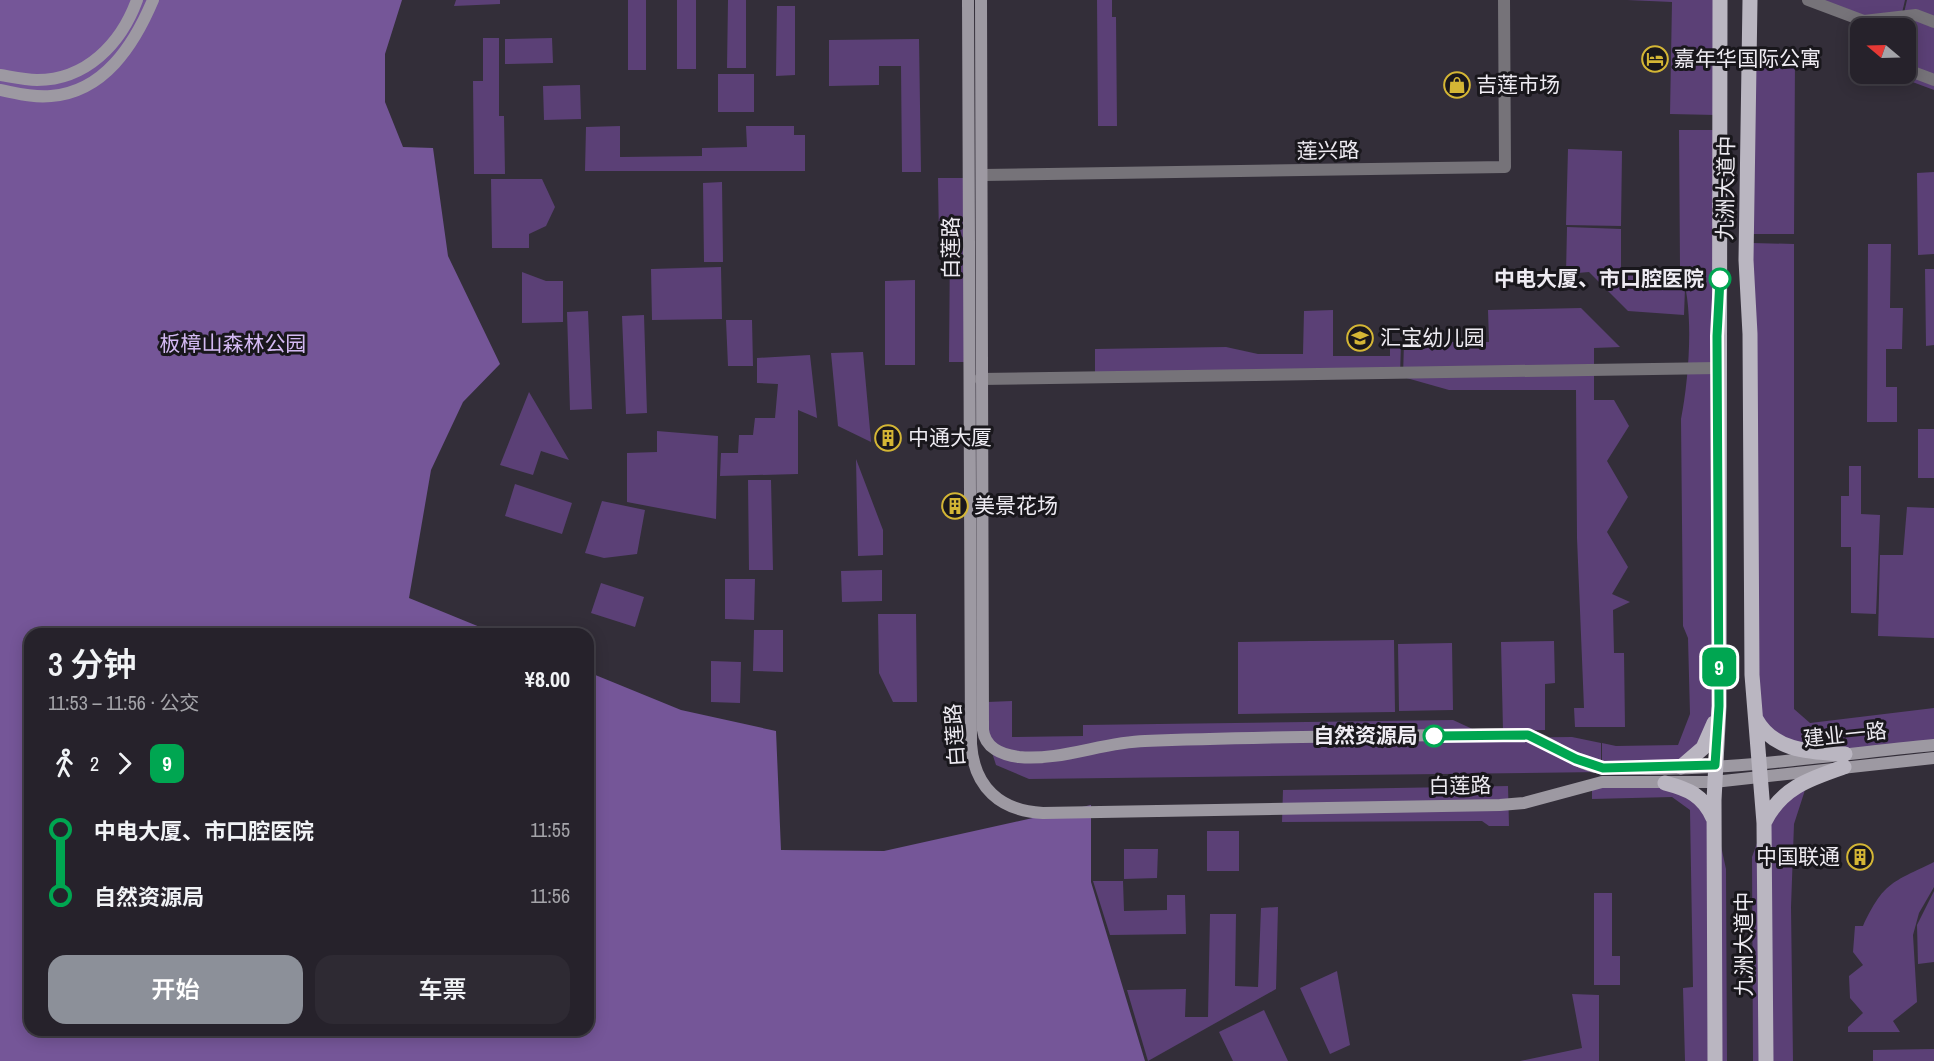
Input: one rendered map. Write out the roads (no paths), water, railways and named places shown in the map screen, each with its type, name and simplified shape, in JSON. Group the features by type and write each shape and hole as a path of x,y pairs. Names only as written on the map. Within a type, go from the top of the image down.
{"main road":[{"path":"0,75 35,81 74,75 108,49 122,30 137,0"},
{"path":"0,90 49,97 83,89 119,59 133,41 153,0"},
{"name":"白莲路","path":"968,0 971,744 977,774 987,791 1014,808 1042,813 1500,805 1531,801 1596,783 1714,782 1760,770"},
{"name":"白莲路","path":"981,0 983,175 980,379 983,730 986,742 996,751 1020,757 1059,755 1143,741 1517,734 1535,737 1597,768 1715,765 1760,770"},
{"name":"九洲大道中","path":"1715,1061 1714,782 1719,706 1720,0"},
{"name":"九洲大道中","path":"1750,0 1746,251 1750,334 1752,675 1764,823 1766,1061"},
{"path":"1682,767 1703,748 1719,706"},
{"path":"1756,718 1772,738 1787,747 1844,760"},
{"name":"建业一路","path":"1760,770 1844,760 1934,745"},
{"name":"建业一路","path":"1844,760 1934,758"},
{"path":"1764,823 1782,796 1796,785 1844,760"},
{"path":"1665,783 1693,792 1702,798 1714,820"}],"street":[{"name":"莲兴路","path":"983,175 1505,167 1504,0"},
{"path":"1808,0 1850,18"},
{"path":"1901,18 1916,15 1934,22"},
{"path":"1916,73 1934,80"},
{"path":"980,379 1718,368"}],"place":[{"name":"嘉年华国际公寓","path":"1655,59"},
{"name":"吉莲市场","path":"1457,85"},
{"name":"中电大厦、市口腔医院","path":"1720,279"},
{"name":"汇宝幼儿园","path":"1360,338"},
{"name":"中通大厦","path":"888,438"},
{"name":"美景花场","path":"955,506"},
{"name":"自然资源局","path":"1434,736"},
{"name":"中国联通","path":"1860,857"}],"park label":[{"name":"板樟山森林公园","path":"233,344"}]}
